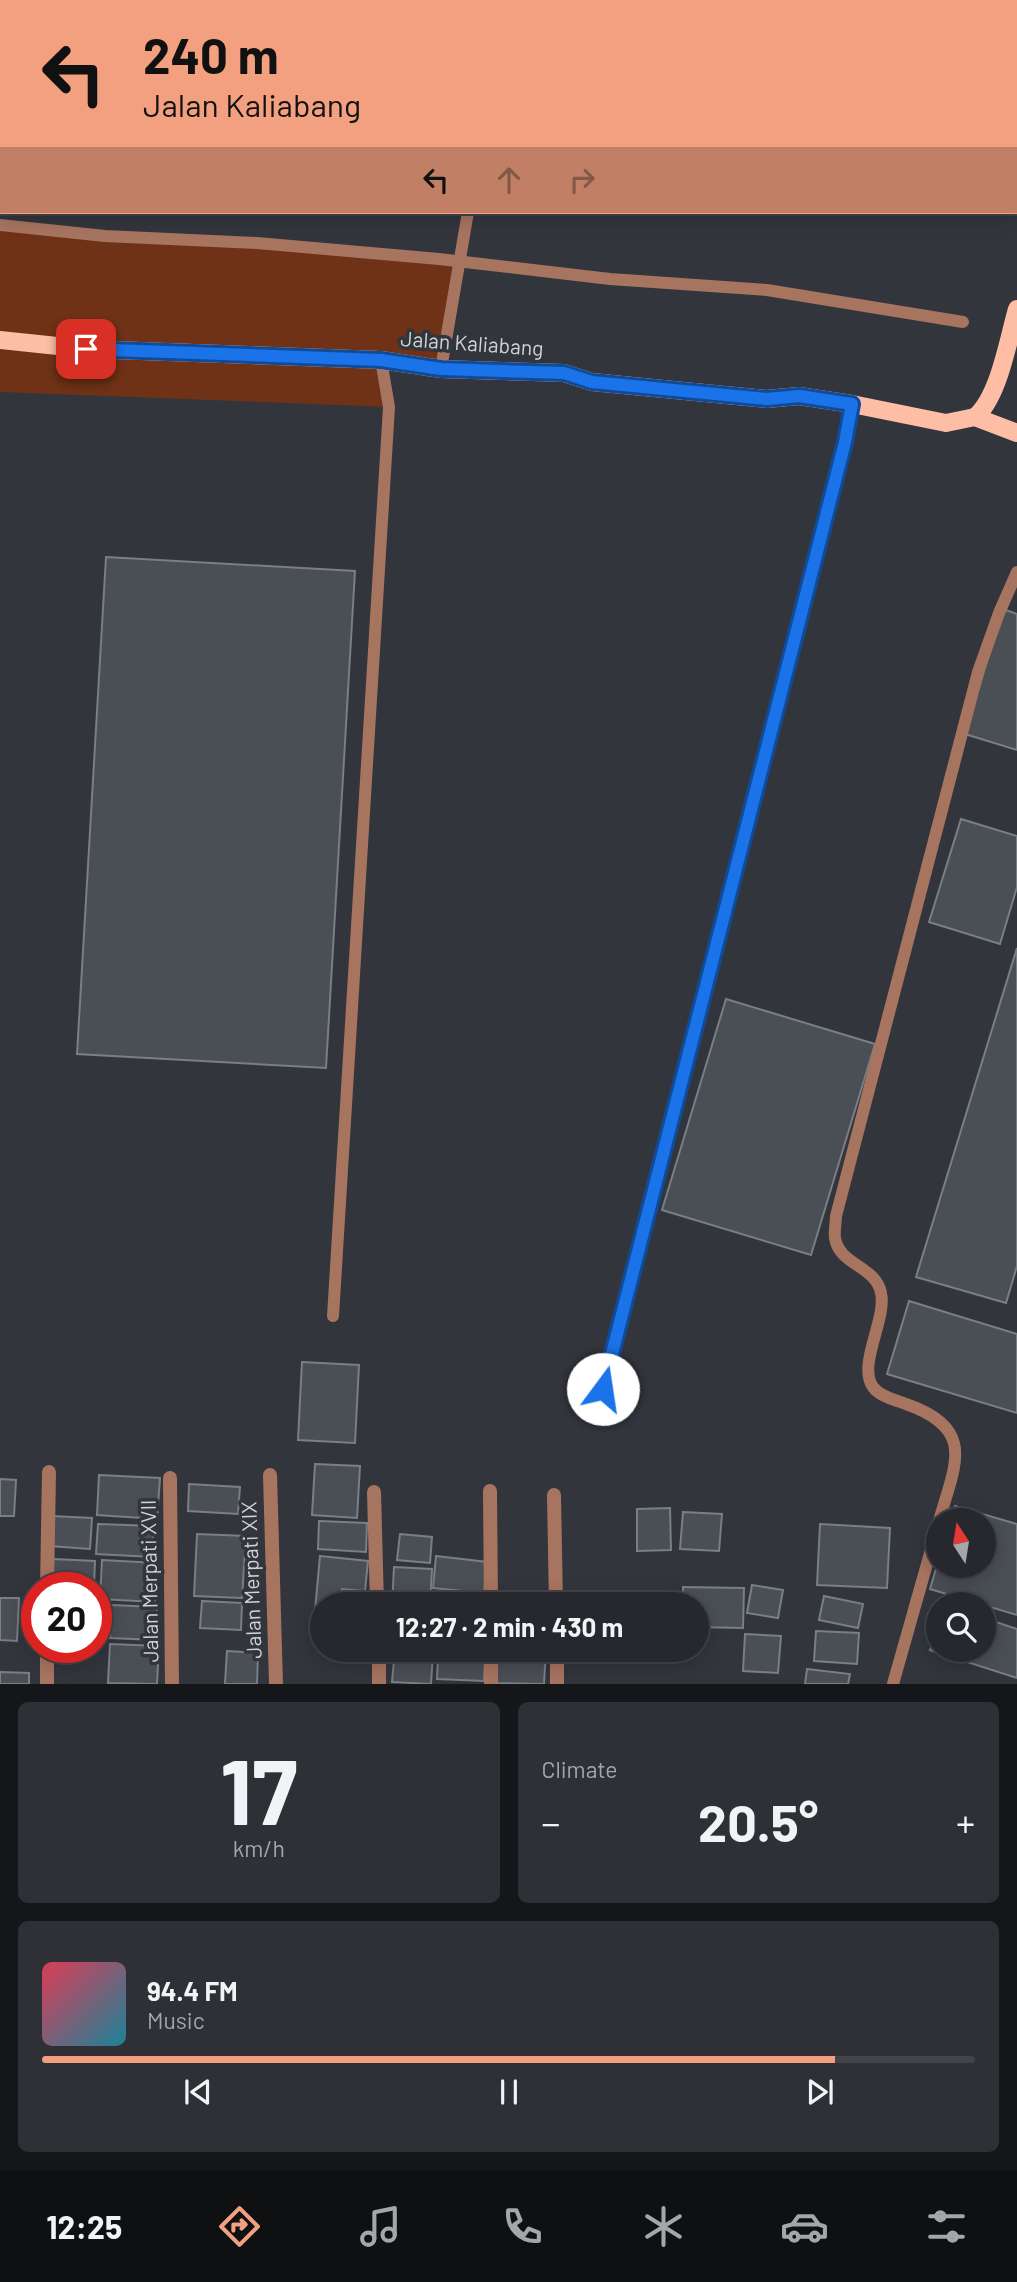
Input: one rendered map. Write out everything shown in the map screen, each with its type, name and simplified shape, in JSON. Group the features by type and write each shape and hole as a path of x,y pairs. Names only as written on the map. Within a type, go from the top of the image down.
{"main road":[{"path":"975,417 984,410 992,396 1017,309"},
{"name":"Jalan Kaliabang","path":"0,340 86,349 381,360 441,369 564,373 592,382 767,399 799,396 946,424 975,417"},
{"path":"975,417 1017,433"}],"street":[{"path":"47,1572 48,1472"},
{"name":"Jalan Merpati XIX","path":"270,1475 276,1684"},
{"name":"Jalan Merpati XVII","path":"170,1478 172,1684"},
{"path":"490,1491 491,1592"},
{"path":"374,1492 377,1592"},
{"path":"554,1495 556,1592"},
{"path":"379,1662 380,1684"},
{"path":"491,1662 491,1684"},
{"path":"557,1662 557,1684"},
{"path":"47,1663 47,1684"}],"lane":[{"path":"441,369 468,214"},
{"path":"0,225 105,236 257,243 439,259 610,279 767,290 963,322"},
{"path":"333,1316 389,407 381,360"},
{"path":"603,1389 842,453 852,404"},
{"path":"943,1508 956,1460 953,1439 944,1424 923,1410 885,1396 872,1386 869,1356 883,1304 881,1289 872,1275 841,1254 835,1238 836,1216 978,672 1017,572"},
{"path":"893,1684 926,1568"}],"shaded area":[{"path":"0,225 460,263 441,369 381,361 389,407 0,392"}],"building":[{"path":"106,557 355,571 326,1068 77,1054"},
{"path":"1003,609 1017,614 1017,750 965,734"},
{"path":"961,819 1017,836 1017,887 1000,944 929,922"},
{"path":"1017,948 1017,1266 1006,1303 916,1277"},
{"path":"726,999 875,1044 811,1255 662,1210"},
{"path":"909,1301 1017,1334 1017,1413 887,1374"},
{"path":"302,1362 359,1365 355,1443 298,1440"},
{"path":"315,1464 360,1466 357,1518 312,1515"},
{"path":"99,1475 160,1478 157,1519 97,1515"},
{"path":"0,1479 16,1480 14,1516 0,1516"},
{"path":"189,1484 240,1487 238,1514 188,1511"},
{"path":"670,1508 671,1550 637,1551 637,1509"},
{"path":"683,1512 722,1514 719,1551 680,1549"},
{"path":"51,1516 92,1518 90,1549 49,1546"},
{"path":"996,1518 1017,1524 1017,1615 996,1609 996,1592 940,1592 930,1589 933,1578 996,1578"},
{"path":"319,1521 367,1523 366,1552 318,1549"},
{"path":"98,1524 154,1526 152,1557 96,1554"},
{"path":"820,1524 890,1528 887,1588 817,1585"},
{"path":"197,1534 246,1536 242,1598 194,1596"},
{"path":"400,1534 432,1537 430,1563 397,1560"},
{"path":"320,1556 368,1561 365,1591 342,1589 342,1592 317,1592"},
{"path":"436,1556 487,1562 484,1592 433,1588"},
{"path":"53,1559 95,1561 95,1572 52,1572"},
{"path":"102,1560 157,1563 155,1602 112,1600 112,1572 101,1572"},
{"path":"394,1567 432,1569 431,1592 393,1592"},
{"path":"752,1585 783,1590 778,1618 747,1613"},
{"path":"683,1587 744,1588 743,1628 709,1627 709,1592 683,1592"},
{"path":"824,1596 863,1604 858,1628 819,1620"},
{"path":"0,1598 19,1598 17,1641 0,1640"},
{"path":"202,1601 242,1603 241,1630 200,1628"},
{"path":"112,1605 157,1607 155,1640 112,1638"},
{"path":"996,1622 1017,1629 1017,1678 967,1662 996,1662"},
{"path":"816,1631 859,1633 857,1664 814,1661"},
{"path":"745,1634 781,1636 778,1673 743,1671"},
{"path":"112,1644 159,1646 157,1684 108,1683"},
{"path":"227,1651 258,1653 257,1684 225,1684"},
{"path":"394,1662 432,1662 431,1684 392,1682"},
{"path":"438,1662 485,1662 484,1681 437,1679"},
{"path":"495,1662 545,1662 544,1684 494,1683"},
{"path":"807,1669 850,1674 848,1684 805,1684"},
{"path":"0,1672 29,1673 29,1684 0,1684"}],"route":[{"path":"86,349 381,360 441,369 564,373 592,382 767,399 799,396 852,404 845,442 603,1389"}]}
